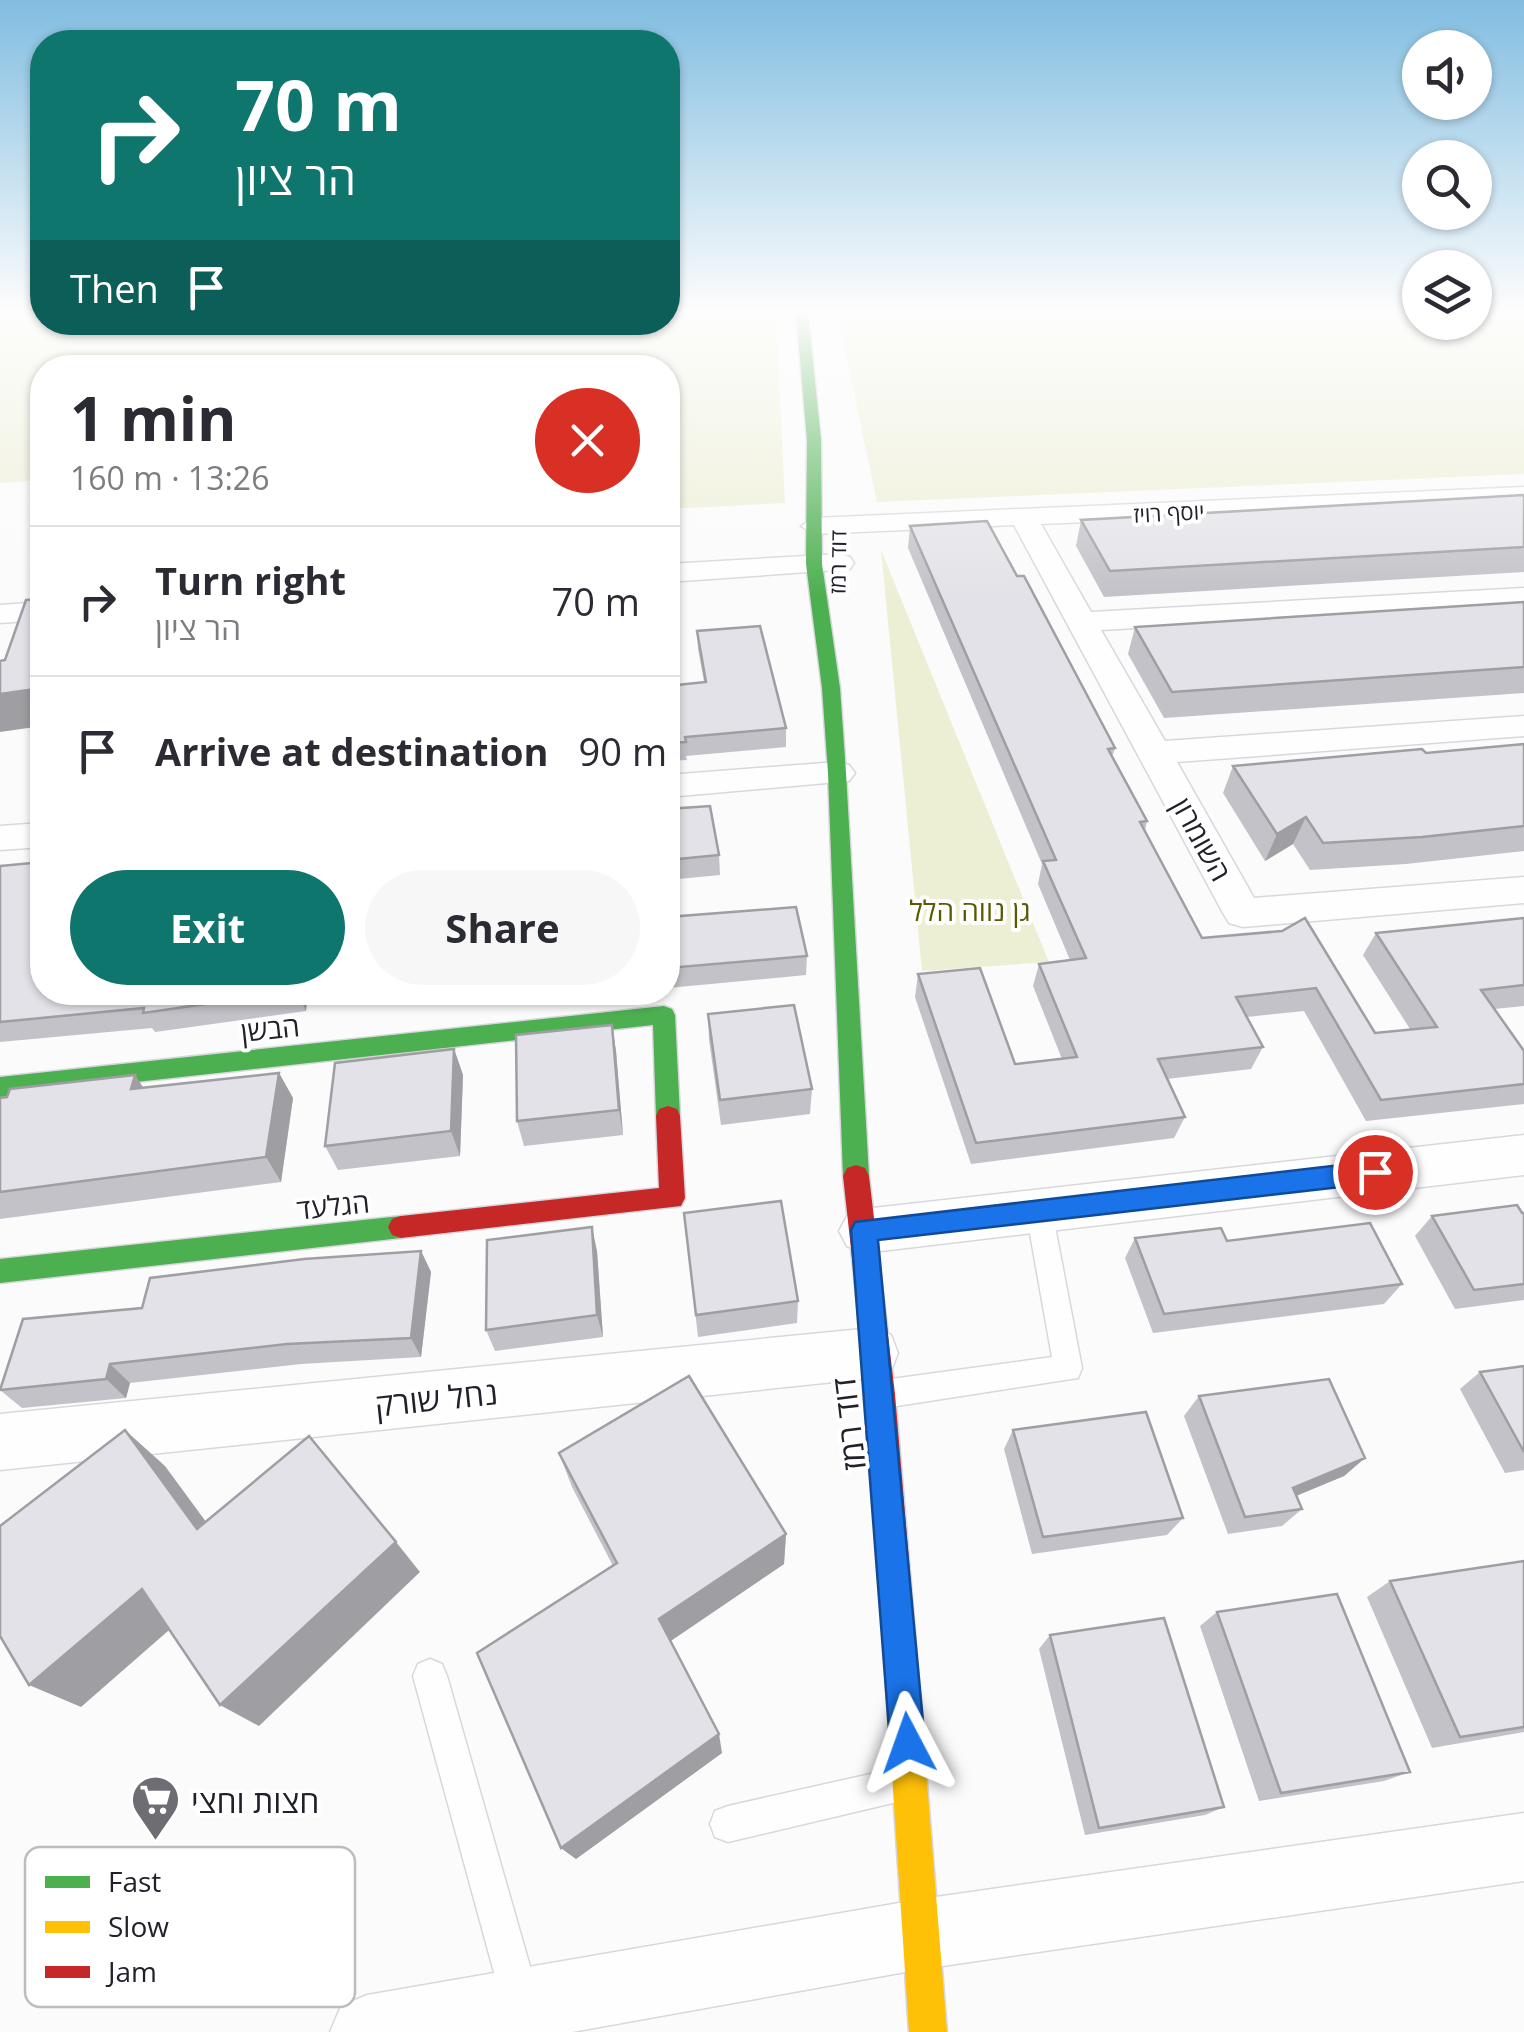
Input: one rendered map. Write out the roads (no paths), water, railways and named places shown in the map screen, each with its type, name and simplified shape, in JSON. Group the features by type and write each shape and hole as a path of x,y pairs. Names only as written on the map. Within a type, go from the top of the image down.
{"street":[{"name":"דוד רמז","path":"811,408 827,526 831,688 856,1176 877,1374 928,2032"},
{"name":"יוסף רויז","path":"827,526 1524,495"},
{"name":"השומרון","path":"1024,518 1243,913 1524,890"},
{"path":"680,573 827,564"},
{"path":"1082,622 1524,597"},
{"path":"0,614 30,612"},
{"path":"1153,753 1524,726"},
{"path":"680,785 837,774"},
{"path":"0,838 30,836"},
{"name":"הבשן","path":"0,1087 664,1015 672,1198"},
{"path":"864,1230 1524,1154"},
{"name":"הגלעד","path":"0,1271 672,1198"},
{"name":"נחל שורק","path":"0,1442 877,1374"},
{"path":"366,2032 922,1934 1524,1848"}],"lane":[{"path":"877,1374 1068,1368 1040,1212"},
{"path":"430,1676 522,2006"},
{"path":"728,1824 910,1782"}],"place":[{"name":"חצות וחצי","path":"156,1842"}],"park label":[{"name":"גן נווה הלל","path":"970,910"}]}
